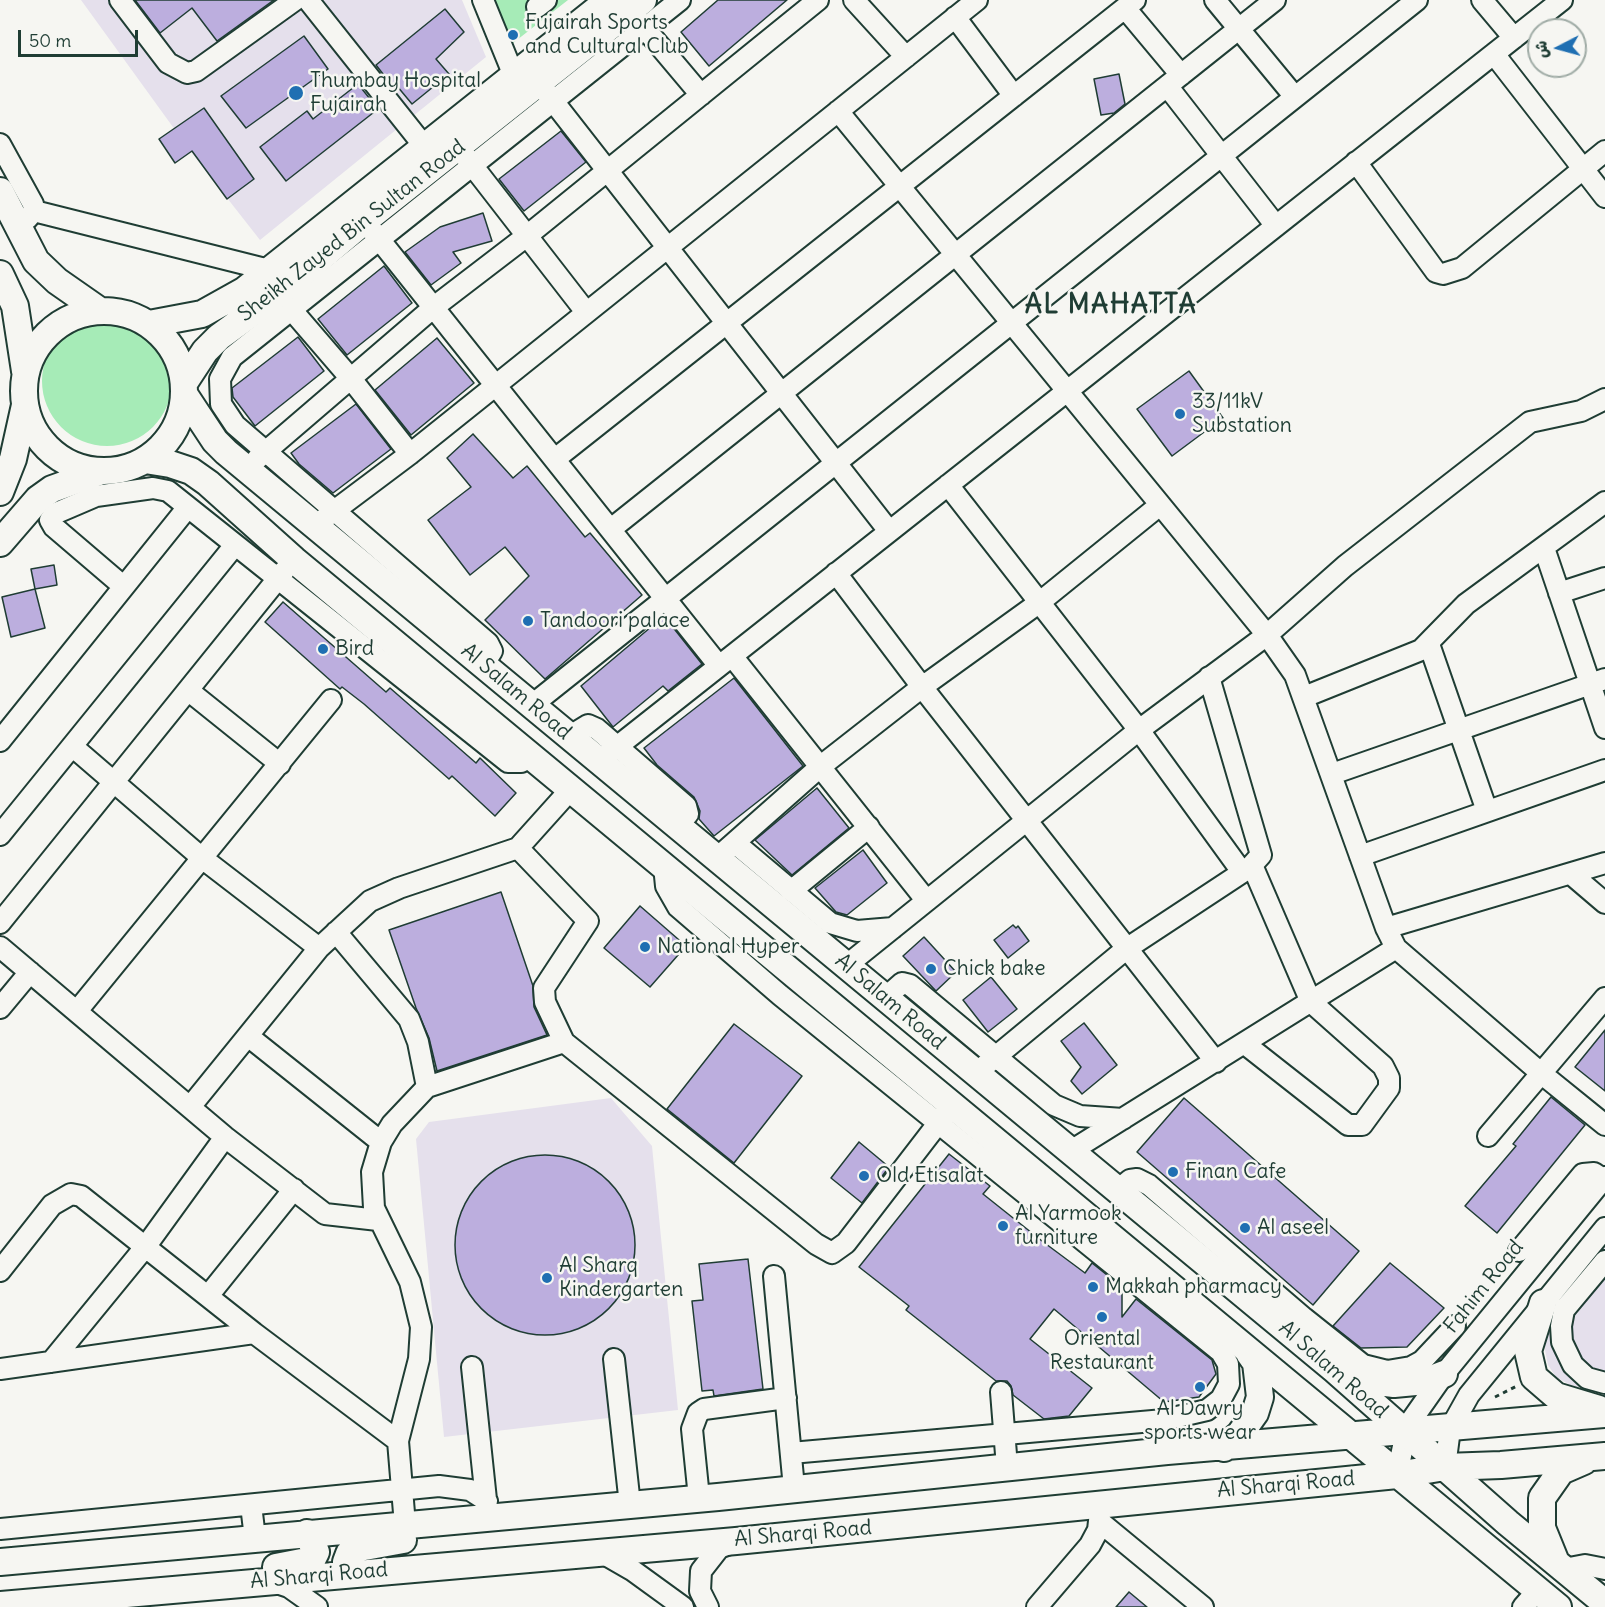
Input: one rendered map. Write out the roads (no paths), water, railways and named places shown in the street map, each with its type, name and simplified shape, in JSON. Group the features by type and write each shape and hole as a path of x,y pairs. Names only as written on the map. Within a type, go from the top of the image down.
{"main road":[{"name":"Sheikh Zayed Bin Sultan Road","path":"149,324 202,314 238,295 280,292 424,146 514,76 632,10"},
{"name":"Sheikh Zayed Bin Sultan Road","path":"184,389 205,351 219,337 371,230 546,92 632,10"},
{"path":"0,191 25,217 36,261 57,281 100,310"},
{"path":"0,274 15,306 26,375 25,405 14,459 0,492"},
{"path":"25,405 35,431 52,452 75,466 102,471 117,470 145,460 165,443 179,420 184,389 178,360 166,340 149,324 126,313 100,310 80,314 52,330 33,354 26,375"},
{"name":"Al Salam Road","path":"184,389 215,441 246,468 570,736 608,754 677,826 726,850 822,931 847,965 885,998 1118,1190 1200,1243 1298,1326 1335,1370 1605,1603"},
{"name":"Al Salam Road","path":"145,460 180,468 208,483 294,560 529,752 664,866 706,916 842,1030 1193,1317 1245,1348 1444,1512 1530,1599 1558,1607"},
{"path":"0,543 38,499 52,489 102,471"},
{"path":"1542,1303 1528,1351 1534,1377 1556,1396 1605,1412"},
{"path":"1224,1448 1239,1434 1255,1413 1260,1397 1256,1363 1245,1348"},
{"path":"1335,1370 1362,1380 1394,1384 1426,1382 1444,1374"},
{"name":"Al Sharqi Road","path":"0,1562 463,1520 487,1509 630,1504 1167,1451 1450,1429 1605,1412"},
{"path":"1560,1566 1542,1528 1542,1498 1562,1471 1600,1456"},
{"name":"Al Sharqi Road","path":"0,1605 158,1599 202,1587 344,1574 736,1541 1019,1514 1100,1513 1445,1467 1501,1465 1600,1456"},
{"path":"1360,1479 1398,1489 1444,1512"},
{"path":"344,1574 349,1554 359,1548 424,1537 463,1520"},
{"path":"202,1587 229,1573 312,1560 316,1552 307,1533"}],"street":[{"path":"120,0 168,63 187,73 196,71 295,0"},
{"path":"308,0 424,146"},
{"path":"483,0 514,76"},
{"path":"680,0 632,10 701,95"},
{"path":"246,468 352,380 434,307 528,235 818,0"},
{"path":"854,0 906,57"},
{"path":"314,525 496,385 977,0"},
{"path":"1215,0 1295,97"},
{"path":"611,529 1275,0"},
{"path":"532,705 1417,0"},
{"path":"1482,0 1514,38"},
{"path":"608,754 1562,0"},
{"path":"555,459 1014,96 1120,6 1174,81 1221,156 1276,226"},
{"path":"956,17 1014,96"},
{"path":"1494,54 1605,196"},
{"path":"546,92 889,531"},
{"path":"838,111 1267,635 1295,675 1386,928 1396,948 1605,1125"},
{"path":"0,144 33,204 25,217 280,292 410,453"},
{"path":"1356,162 1436,272 1443,274 1462,268 1605,151"},
{"path":"465,156 586,312"},
{"path":"371,230 666,599 821,766 926,900"},
{"path":"280,292 232,357 220,379 219,391 227,415 488,643 492,651 483,665"},
{"path":"847,965 1139,730 1267,635 1345,566 1530,422 1581,411 1605,399"},
{"path":"948,485 1247,869 1311,1002 1383,1066 1388,1073 1389,1088 1362,1125 1348,1125 1245,1044"},
{"path":"123,586 54,527 50,520 54,514 96,496 153,488 168,491 508,762 521,762 529,752"},
{"path":"1304,697 1412,656 1429,644 1466,604 1605,502"},
{"path":"893,928 822,931 790,891 726,850 821,766 922,687 1040,602 1161,505"},
{"path":"0,741 188,507"},
{"path":"0,835 235,545"},
{"path":"1544,548 1559,593 1598,682 1605,728"},
{"path":"0,924 294,560"},
{"path":"836,573 922,687 1216,1062"},
{"path":"1559,593 1605,578"},
{"path":"1429,644 1487,811"},
{"path":"976,1073 1126,949 1247,869 1261,855 1209,676"},
{"path":"1332,774 1598,682"},
{"path":"189,692 279,764"},
{"path":"76,1011 331,700"},
{"path":"72,746 202,858 319,948"},
{"path":"1360,856 1605,770"},
{"path":"190,1107 319,948 370,901 518,848 571,789"},
{"path":"790,891 869,827"},
{"path":"518,848 588,921 544,988 545,1002 564,1042 816,1244 832,1253 846,1243 945,1114"},
{"path":"1386,928 1605,863"},
{"path":"1570,874 1605,903"},
{"path":"336,932 409,1019 418,1042 427,1087"},
{"path":"0,947 225,1137 326,1214 378,1220"},
{"path":"1071,1151 1396,948"},
{"path":"0,1008 30,972"},
{"path":"885,998 902,983 910,985 1053,1105 1066,1112 1094,1119 1123,1119"},
{"path":"1488,1136 1605,998"},
{"path":"248,1035 381,1142"},
{"path":"405,1525 398,1441 420,1359 422,1327 410,1282 378,1220 372,1195 372,1172 381,1142 392,1124 427,1087 564,1042"},
{"path":"51,1362 146,1246 225,1137"},
{"path":"1519,1251 1583,1174 1594,1173 1604,1178"},
{"name":"Fahim Road","path":"1406,1432 1444,1374 1604,1178"},
{"path":"208,1296 294,1190"},
{"path":"0,1271 52,1206 71,1194 81,1196 254,1333 398,1441"},
{"path":"1445,1467 1450,1429 1469,1395 1605,1228"},
{"path":"1605,1261 1564,1310 1561,1326 1562,1342 1573,1365 1587,1378 1605,1383"},
{"path":"774,1276 794,1488"},
{"path":"791,1453 1164,1420 1207,1410 1221,1399 1229,1383 1228,1364 1193,1317"},
{"path":"1298,1326 1363,1365 1387,1371 1400,1370 1422,1360 1455,1326"},
{"path":"0,1369 254,1333"},
{"path":"614,1359 630,1504"},
{"path":"472,1367 487,1509"},
{"path":"1002,1392 1007,1467"},
{"path":"699,1498 692,1429 698,1413 704,1409 786,1398"},
{"path":"1164,1420 1167,1451"},
{"path":"1397,1475 1406,1432"},
{"path":"0,1529 402,1490 459,1487 470,1490 487,1509"},
{"path":"251,1505 255,1538"},
{"path":"1037,1607 1090,1545 1100,1513 1203,1607"},
{"path":"708,1607 700,1591 701,1570 719,1548 736,1541"},
{"path":"599,1551 632,1570 683,1607"},
{"path":"1560,1566 1585,1565 1605,1569"},
{"path":"272,1581 289,1587 318,1607 331,1580 344,1574"}],"place":[{"name":"Fujairah Sports and Cultural Club","path":"513,35"},
{"name":"Thumbay Hospital Fujairah","path":"296,93"},
{"name":"33/11kV Substation","path":"1180,414"},
{"name":"Tandoori palace","path":"528,621"},
{"name":"Bird","path":"323,649"},
{"name":"National Hyper","path":"645,947"},
{"name":"Chick bake","path":"931,969"},
{"name":"Finan Cafe","path":"1173,1172"},
{"name":"Old Etisalat","path":"864,1176"},
{"name":"Al Yarmook furniture","path":"1003,1226"},
{"name":"Al aseel","path":"1245,1228"},
{"name":"Al Sharq Kindergarten","path":"547,1278"},
{"name":"Makkah pharmacy","path":"1093,1287"},
{"name":"Oriental Restaurant","path":"1102,1317"},
{"name":"Al Dawry sports wear","path":"1200,1387"}],"district":[{"name":"AL MAHATTA","path":"1111,305"}]}
